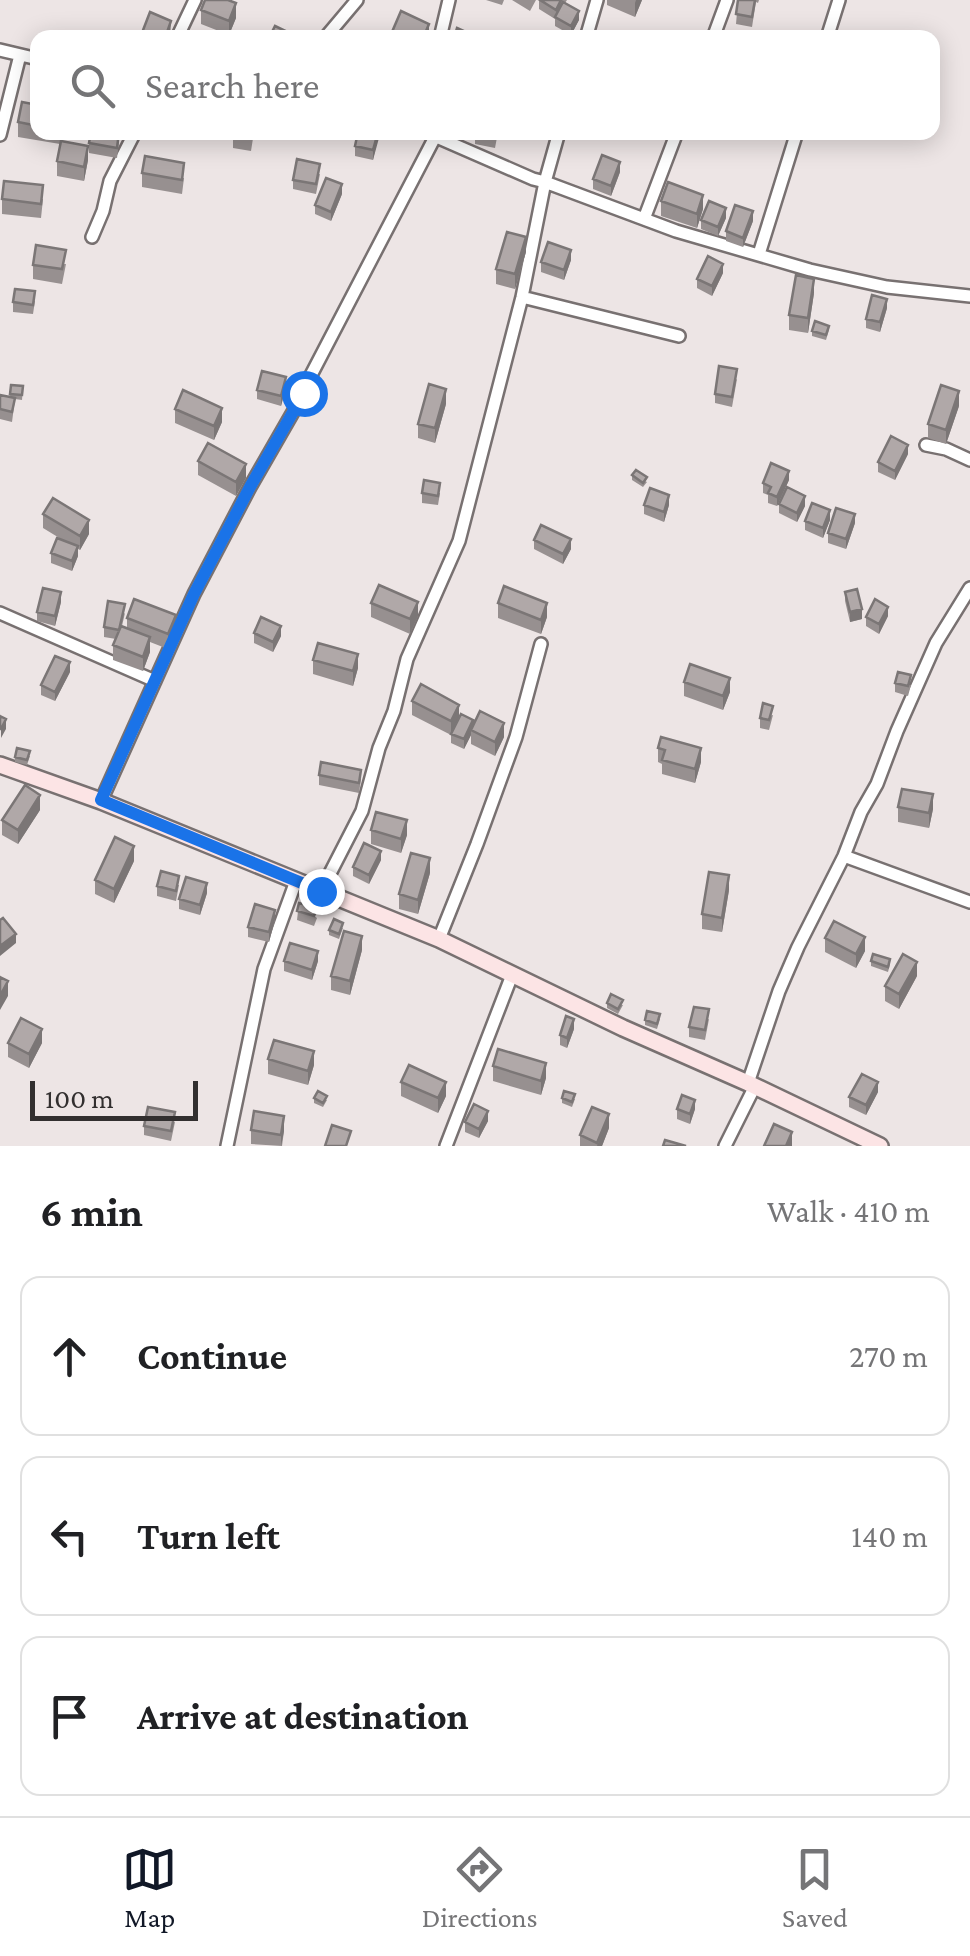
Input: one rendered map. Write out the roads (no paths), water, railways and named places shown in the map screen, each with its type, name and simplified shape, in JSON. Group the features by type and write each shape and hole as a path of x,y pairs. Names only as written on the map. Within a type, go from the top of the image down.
{"street":[{"path":"181,30 196,0"},
{"path":"332,30 356,0"},
{"path":"442,30 449,0"},
{"path":"588,30 597,0"},
{"path":"723,16 728,0"},
{"path":"716,30 728,0"},
{"path":"828,30 834,0"},
{"path":"0,50 30,57"},
{"path":"0,135 20,55"},
{"path":"92,236 110,181 131,140"},
{"path":"101,800 194,594 304,393 428,140"},
{"path":"442,140 644,219 810,270 887,287 970,296"},
{"path":"321,891 362,811 408,659 459,541 522,297 557,140"},
{"path":"644,219 674,140"},
{"path":"759,254 795,140"},
{"path":"522,297 679,336"},
{"path":"926,445 970,460"},
{"path":"748,1084 798,947 877,784 936,643 970,588"},
{"path":"0,614 155,681"},
{"path":"438,939 516,737 542,644"},
{"path":"0,766 101,800 438,939 880,1146"},
{"path":"844,856 970,902"},
{"path":"228,1146 264,970 296,881"},
{"path":"446,1146 512,975"},
{"path":"724,1146 752,1090 748,1084"}]}
